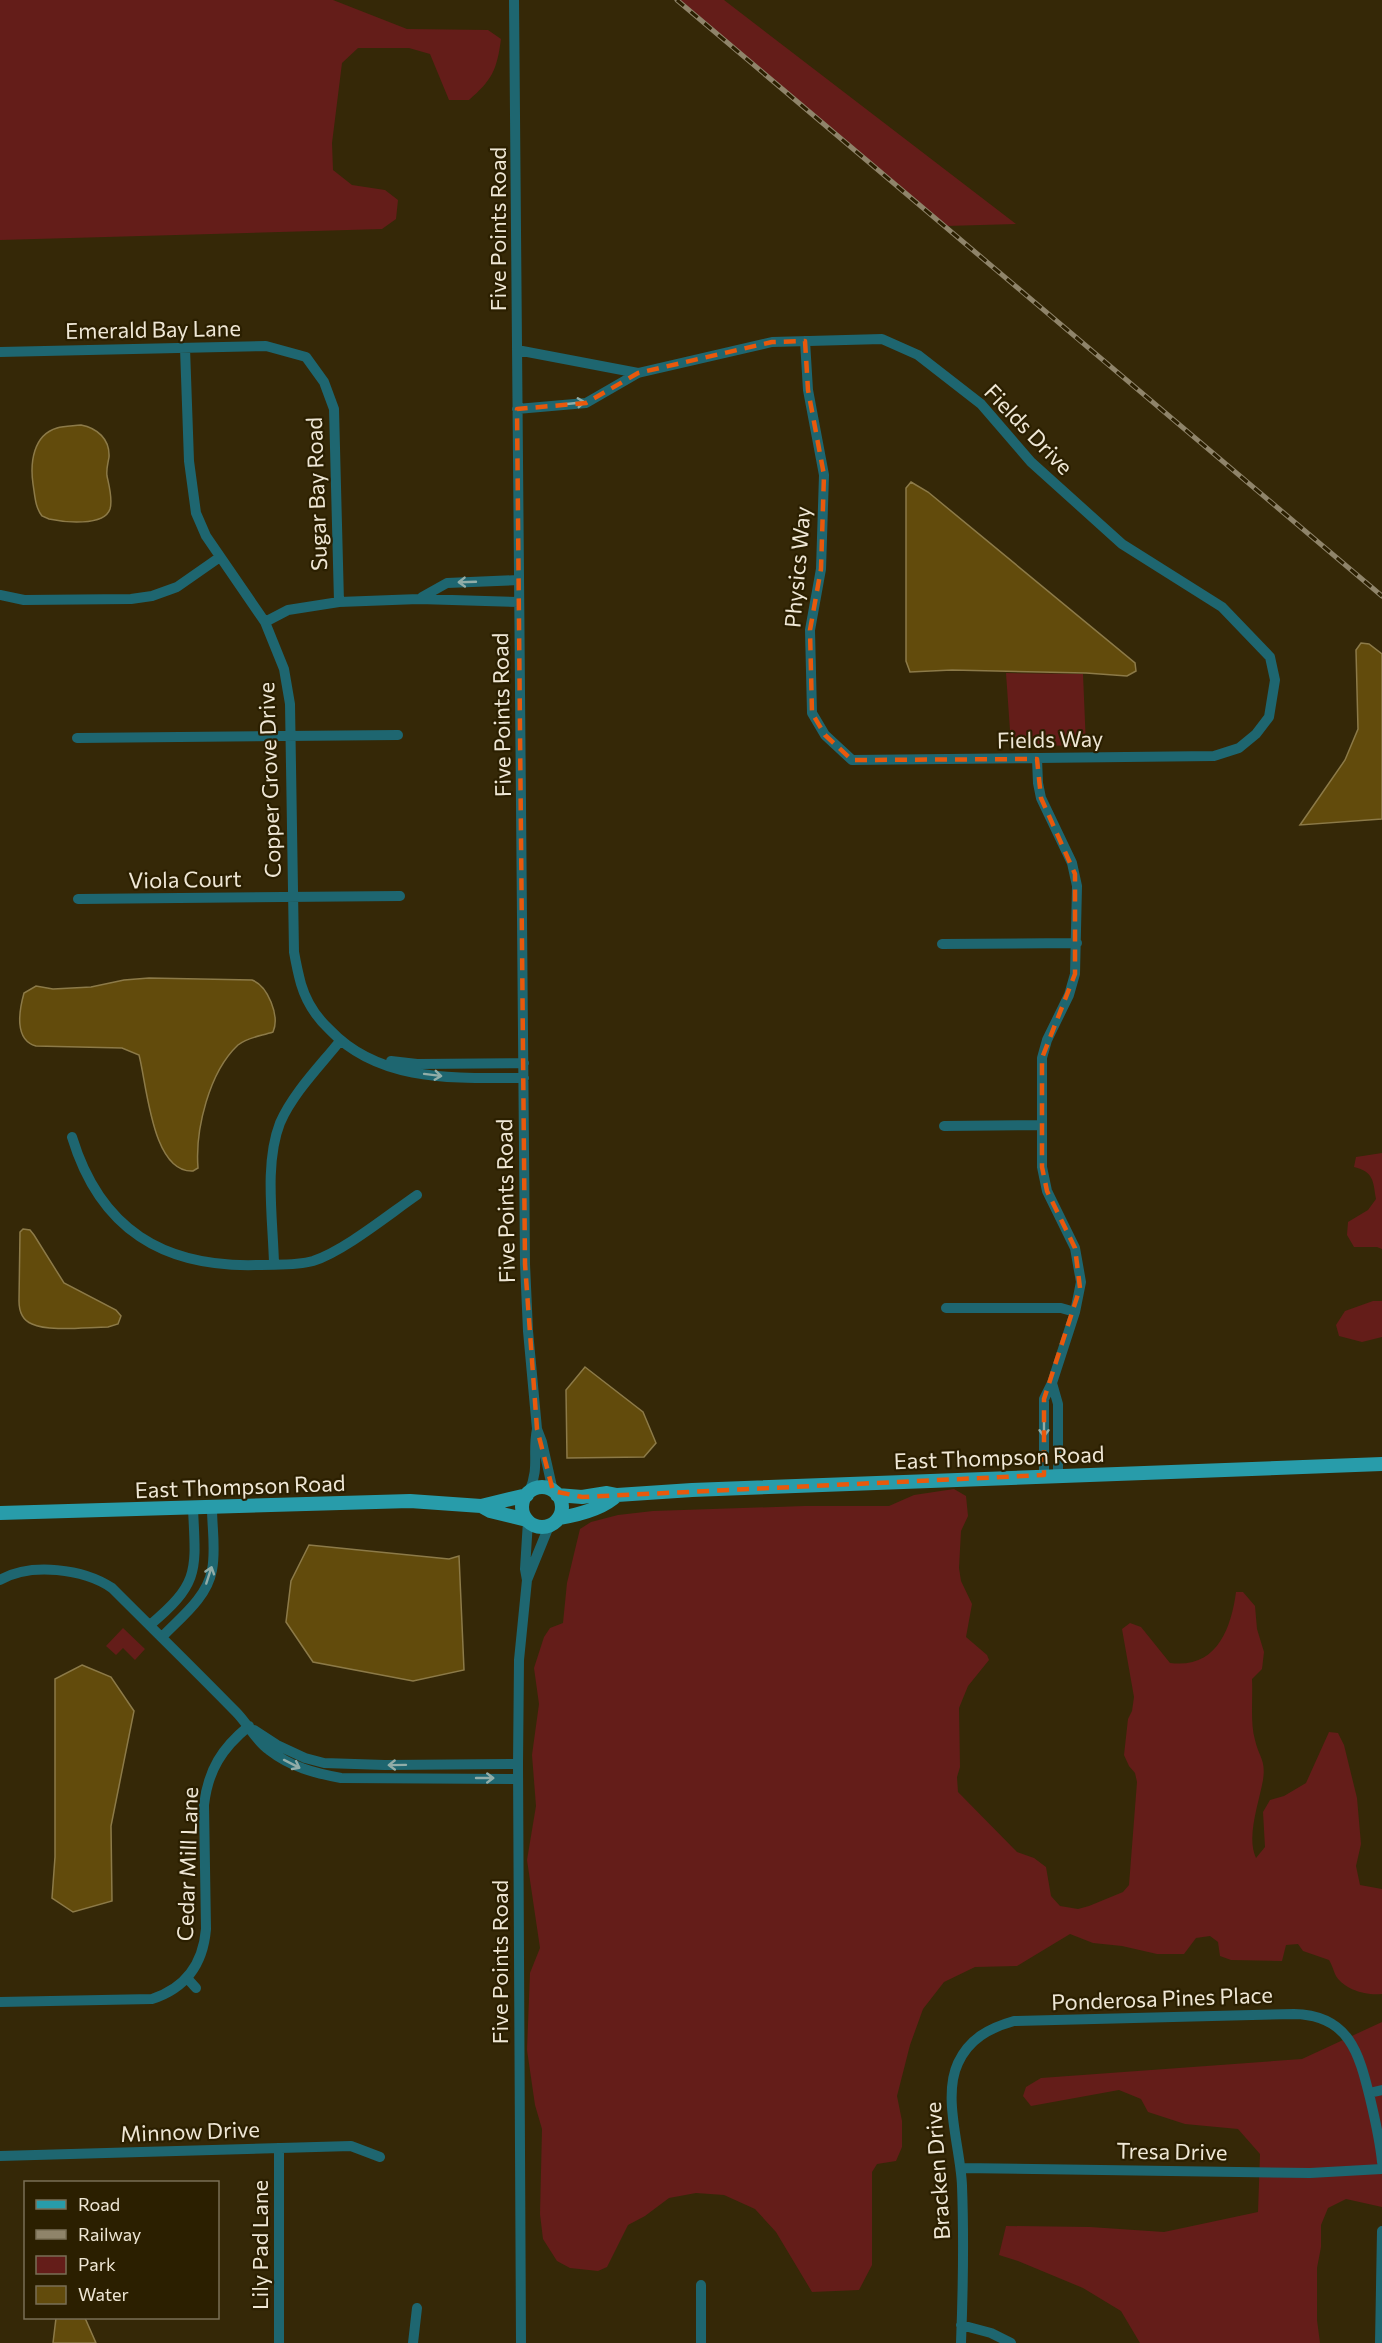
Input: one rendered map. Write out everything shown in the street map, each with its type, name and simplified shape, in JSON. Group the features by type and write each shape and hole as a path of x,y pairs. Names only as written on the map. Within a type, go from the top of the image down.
{"main road":[{"name":"East Thompson Road","path":"555,1493 582,1497 653,1491 1382,1464"},
{"path":"541,1488 555,1493 562,1506 554,1522 535,1526 527,1520 523,1504 528,1494 541,1488"},
{"name":"East Thompson Road","path":"0,1513 410,1501 481,1506 528,1494"},
{"name":"East Thompson Road","path":"554,1522 610,1502 617,1495"},
{"name":"East Thompson Road","path":"481,1506 490,1511 527,1520"}],"street":[{"name":"Five Points Road","path":"514,0 526,1291 537,1429 555,1493"},
{"name":"Fields Drive","path":"517,409 586,403 638,373 772,342 882,339 918,354 981,404 1031,462 1122,544 1222,607 1270,657 1275,680 1272,704 1269,717 1256,734"},
{"name":"Physics Way","path":"805,341 808,390 824,475 821,569 810,630 813,712 825,735 842,750"},
{"name":"Emerald Bay Lane","path":"0,352 266,346 306,357"},
{"name":"Copper Grove Drive","path":"185,348 189,461 196,513 206,536 265,622 284,669 290,704 294,952 301,986 318,1018 340,1041 361,1055 385,1066 430,1075 524,1078"},
{"name":"Fields Drive","path":"517,350 638,373"},
{"name":"Sugar Bay Road","path":"306,357 324,382 334,409 339,602"},
{"path":"0,595 24,600 131,599 152,596 177,587 220,557"},
{"path":"419,599 447,583 519,580"},
{"path":"265,622 288,610 339,602 419,599 519,602"},
{"name":"Fields Way","path":"842,750 852,760 1214,756 1239,748 1256,734"},
{"path":"77,738 398,735"},
{"path":"1037,759 1041,798 1075,874 1077,943 1077,964 1073,983 1047,1040 1042,1058 1044,1183 1073,1243 1078,1258 1080,1288 1075,1312 1052,1383 1044,1399 1044,1475"},
{"name":"Viola Court","path":"78,900 400,896"},
{"path":"942,944 1077,943"},
{"name":"Copper Grove Drive","path":"340,1041 391,1061 417,1064 524,1063"},
{"path":"274,1264 271,1173 273,1150 278,1131 297,1095 340,1041"},
{"path":"944,1126 1042,1125"},
{"path":"72,1137 79,1160 96,1193 117,1218 155,1246 177,1256 203,1263 238,1266 310,1262 330,1254 417,1195"},
{"path":"946,1308 1053,1308 1075,1312"},
{"path":"1052,1383 1058,1404 1058,1475"},
{"name":"Five Points Road","path":"528,1494 536,1475 534,1443 537,1429"},
{"path":"162,1637 197,1600 209,1579 212,1570 212,1508"},
{"path":"150,1625 177,1602 194,1566 193,1509"},
{"name":"Five Points Road","path":"521,2343 518,1764 519,1660 527,1580 525,1569 527,1520"},
{"name":"Five Points Road","path":"527,1580 554,1522"},
{"path":"0,1580 31,1571 68,1571 98,1578 112,1588 150,1625 249,1726 277,1745 305,1758 324,1762 434,1765 518,1764"},
{"path":"184,1591 197,1600"},
{"path":"249,1726 258,1741 269,1750 295,1766 315,1773 341,1778 518,1779"},
{"name":"Cedar Mill Lane","path":"187,1978 200,1960 205,1947 204,1805 206,1789 219,1757 233,1739 249,1726"},
{"path":"434,1765 434,1779"},
{"path":"0,2002 152,1999 169,1994 187,1978 196,1988"},
{"name":"Ponderosa Pines Place","path":"975,2040 994,2027 1014,2021 1294,2014 1323,2019 1347,2037 1362,2062 1369,2093"},
{"name":"Bracken Drive","path":"960,2343 961,2168 952,2082 962,2054 975,2040"},
{"path":"1382,2090 1369,2093 1382,2162"},
{"name":"Minnow Drive","path":"0,2156 351,2146 380,2157"},
{"name":"Lily Pad Lane","path":"279,2148 279,2343"},
{"name":"Tresa Drive","path":"961,2168 1310,2173 1382,2169"},
{"path":"1380,2343 1382,2231"},
{"path":"701,2285 701,2343"},
{"path":"413,2343 417,2308"},
{"path":"961,2325 991,2333 1011,2343"}],"highlighted area":[{"path":"805,341 808,390 824,475 821,569 810,630 812,713 825,735 852,760 1037,759 1041,798 1075,874 1075,974 1042,1058 1042,1167 1047,1191 1075,1248 1080,1288 1044,1399 1044,1475 582,1497 553,1491 537,1429 525,1264 517,409 586,403 638,373 772,342"}],"green space":[{"path":"0,0 333,0 407,29 488,30 501,39 498,59 492,74 469,100 449,100 430,54 409,48 358,48 342,63 332,143 333,170 352,185 385,190 398,200 396,219 382,229 0,240"},
{"path":"677,0 724,0 1016,224 946,226"},
{"path":"1006,673 1083,674 1086,746 1011,745"},
{"path":"1382,1153 1382,1249 1354,1247 1347,1235 1348,1222 1368,1210 1376,1199 1373,1182 1369,1175 1354,1167 1356,1157"},
{"path":"1373,1301 1382,1301 1382,1337 1362,1342 1339,1336 1336,1325 1345,1311"},
{"path":"954,1489 966,1496 968,1516 961,1531 959,1568 961,1581 972,1604 966,1637 987,1655 989,1660 968,1686 959,1708 958,1792 1017,1852 1034,1858 1046,1867 1051,1896 1060,1906 1078,1909 1123,1892 1129,1885 1137,1782 1135,1773 1124,1755 1128,1719 1134,1697 1122,1629 1130,1623 1141,1627 1170,1663 1199,1660 1218,1644 1230,1620 1236,1592 1243,1592 1255,1606 1257,1629 1264,1652 1262,1669 1252,1679 1253,1733 1264,1767 1253,1830 1253,1850 1256,1858 1265,1847 1263,1812 1270,1800 1284,1796 1306,1783 1329,1732 1338,1733 1344,1745 1357,1798 1361,1844 1356,1866 1360,1885 1382,1889 1382,1994 1362,1993 1343,1984 1335,1974 1329,1960 1303,1951 1298,1944 1286,1945 1282,1961 1231,1960 1220,1956 1218,1942 1210,1936 1196,1938 1184,1954 1157,1954 1122,1946 1093,1943 1070,1934 1017,1966 975,1967 944,1982 923,2009 910,2045 897,2096 902,2121 902,2147 896,2161 877,2164 872,2172 872,2265 859,2290 812,2292 776,2232 755,2209 724,2195 696,2193 669,2198 645,2216 628,2225 607,2267 598,2271 570,2268 557,2261 543,2239 540,2214 542,2129 535,2105 527,2050 530,1973 540,1948 527,1860 536,1806 532,1755 539,1704 534,1668 544,1637 550,1628 563,1623 567,1583 580,1529 591,1522 618,1515 653,1511 804,1506 889,1506 914,1495"},
{"path":"123,1628 145,1649 135,1660 123,1648 116,1655 106,1646"},
{"path":"1382,2022 1382,2207 1346,2199 1328,2208 1321,2225 1321,2247 1317,2268 1317,2320 1320,2343 1140,2343 1121,2311 1083,2288 999,2255 1006,2226 1090,2227 1164,2232 1258,2212 1260,2154 1238,2129 1185,2124 1148,2112 1141,2099 1119,2090 1031,2106 1023,2096 1026,2087 1041,2078 1302,2059"}],"water":[{"path":"81,425 101,435 107,445 110,509 100,519 92,521 73,522 49,519 42,516 36,501 32,476 35,451 38,443 49,432 60,427"},
{"path":"911,482 928,492 1135,663 1136,671 1127,676 952,670 910,672 906,661 906,488"},
{"path":"1361,643 1369,644 1382,654 1382,819 1300,825 1345,760 1358,729 1356,650"},
{"path":"149,978 252,980 263,988 274,1010 273,1032 242,1042 228,1056 219,1070 206,1102 199,1137 198,1168 193,1171 179,1168 168,1158 160,1143 149,1105 139,1055 122,1048 36,1046 24,1038 21,1031 20,1016 24,993 36,986 53,989 91,987 124,980"},
{"path":"23,1229 30,1230 34,1235 64,1283 116,1310 121,1316 118,1324 108,1327 48,1328 32,1324 23,1318 19,1301 20,1232"},
{"path":"585,1367 643,1412 656,1443 644,1457 567,1458 566,1390"},
{"path":"309,1545 449,1559 459,1556 464,1670 413,1681 313,1662 286,1622 291,1581"},
{"path":"82,1665 111,1677 134,1711 111,1826 112,1901 73,1912 52,1898 55,1857 55,1679"},
{"path":"56,2319 85,2319 96,2343 53,2343"}],"railway":[{"path":"677,0 1382,596"}]}
